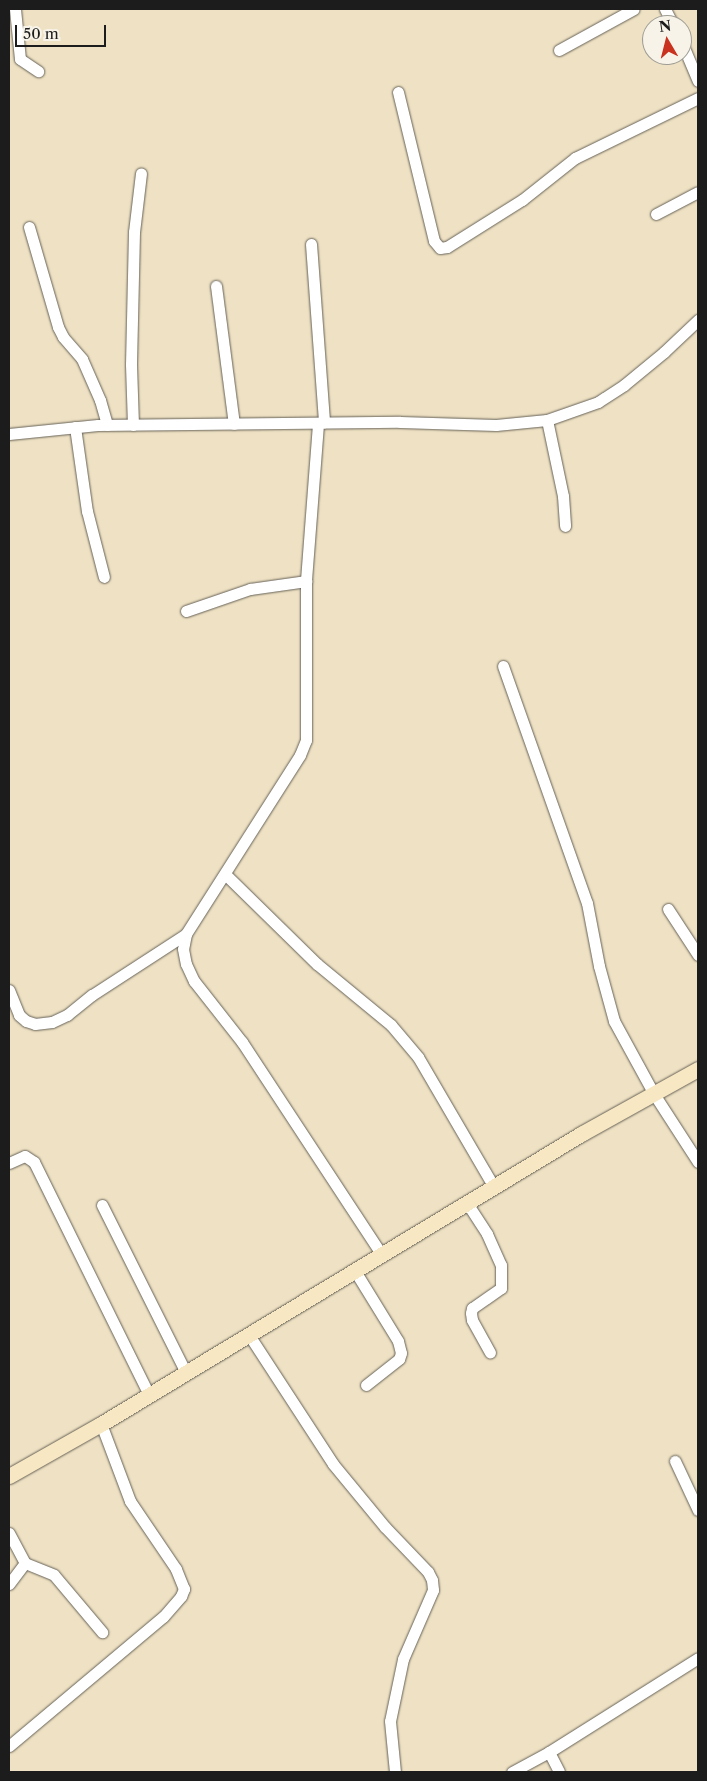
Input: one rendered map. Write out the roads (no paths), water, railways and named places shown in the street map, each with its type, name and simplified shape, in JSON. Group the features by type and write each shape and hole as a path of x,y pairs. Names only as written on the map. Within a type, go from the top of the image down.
{"main road":[{"path":"9,1476 101,1424 494,1187 698,1069"}],"street":[{"path":"15,9 20,59 38,70"},
{"path":"559,50 634,9"},
{"path":"691,65 698,81"},
{"path":"398,92 434,241 440,248 447,247 522,200 575,158 698,98"},
{"path":"133,425 131,364 134,232 141,173"},
{"path":"656,214 698,192"},
{"path":"29,227 58,327 63,337 82,359 100,400 106,425"},
{"path":"9,990 19,1015 26,1021 36,1024 52,1022 67,1015 92,995 186,934 300,755 306,740 306,581 321,423 311,244"},
{"path":"216,286 234,424"},
{"path":"9,434 106,425 321,423 496,425 547,420 598,402 624,385 664,352 698,320"},
{"path":"547,420 563,496 565,526"},
{"path":"75,427 87,511 104,577"},
{"path":"186,610 250,589 306,581"},
{"path":"503,666 587,903 599,966 614,1021 654,1094 698,1162"},
{"path":"225,874 317,964 391,1024 418,1057 435,1090 494,1187"},
{"path":"668,909 698,954"},
{"path":"186,934 184,949 186,964 194,981 242,1042 381,1254"},
{"path":"9,1163 25,1156 34,1162 149,1395"},
{"path":"467,1203 486,1234 501,1265 501,1288 498,1293 472,1308 471,1313 472,1320 490,1352"},
{"path":"102,1205 186,1373"},
{"path":"354,1271 398,1341 401,1353 399,1359 366,1385"},
{"path":"249,1335 328,1458 385,1527 428,1572 432,1580 433,1590 403,1659 390,1721 395,1772"},
{"path":"9,1746 163,1617 182,1596 184,1589 176,1569 130,1501 101,1424"},
{"path":"675,1460 698,1510"},
{"path":"9,1532 25,1563 54,1575 102,1632"},
{"path":"9,1584 25,1563"},
{"path":"512,1772 549,1752 698,1658"},
{"path":"549,1752 557,1771"}]}
